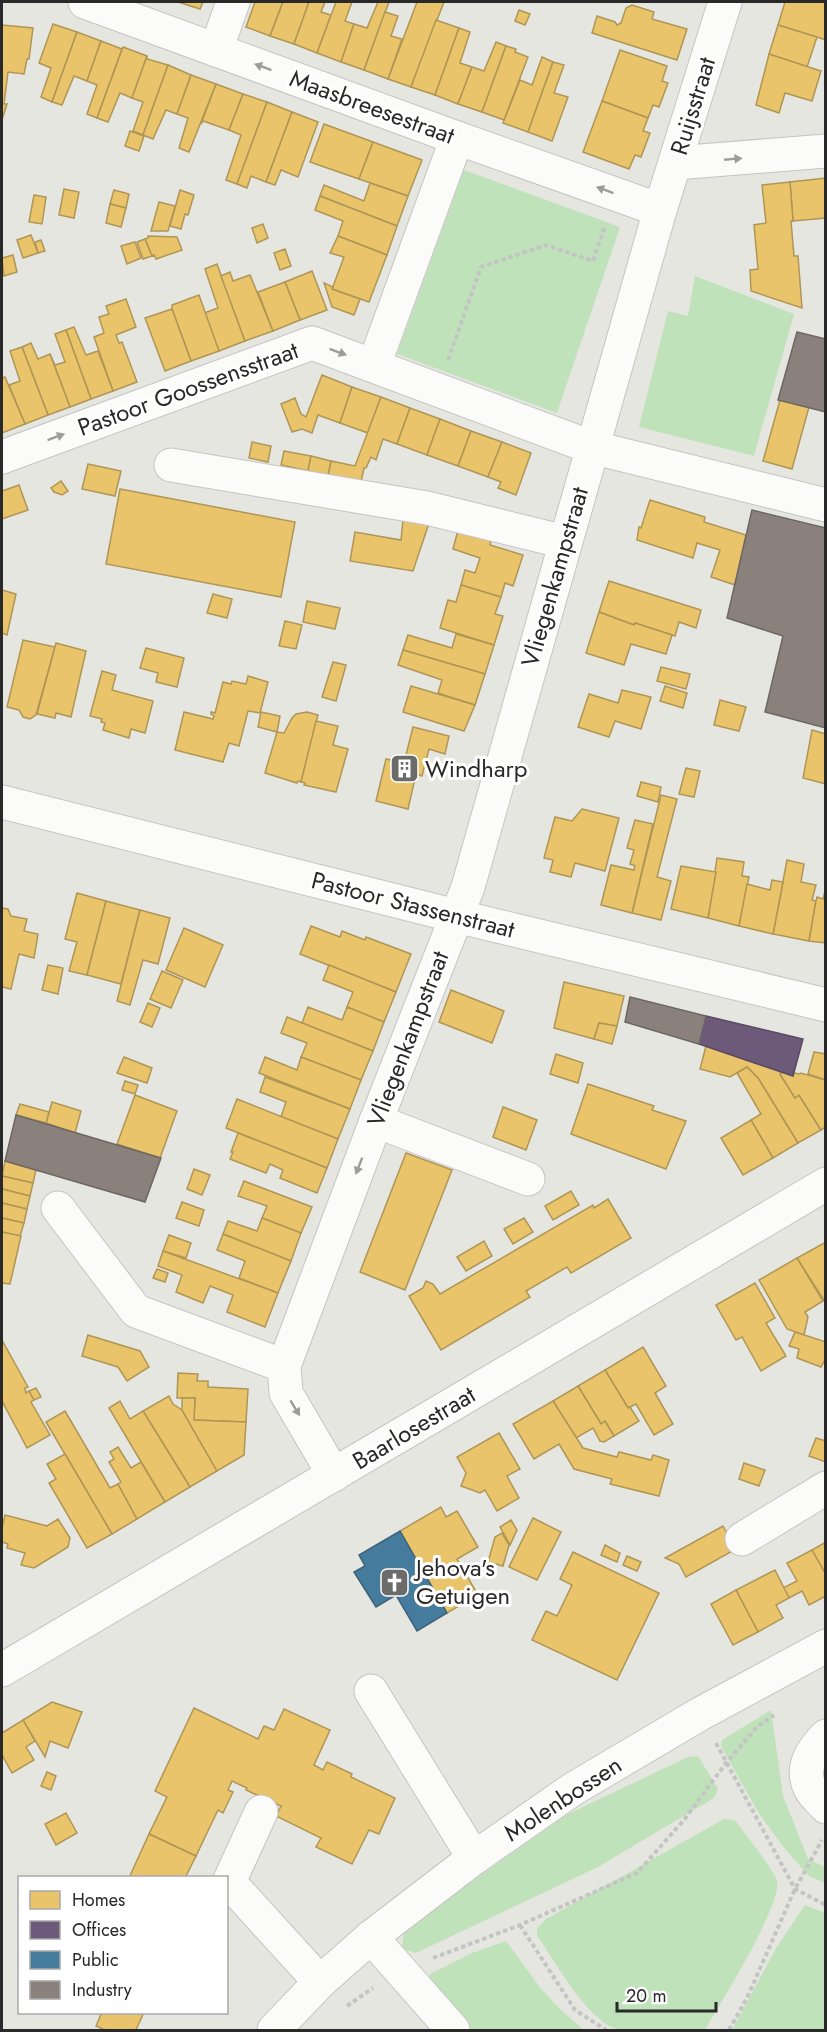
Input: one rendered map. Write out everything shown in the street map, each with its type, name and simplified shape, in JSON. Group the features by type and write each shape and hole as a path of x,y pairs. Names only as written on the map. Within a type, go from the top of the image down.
{"street":[{"name":"Maasbreesestraat","path":"85,2 660,210"},
{"path":"216,50 233,2"},
{"name":"Ruijsstraat","path":"660,210 725,2"},
{"path":"374,365 457,138"},
{"path":"675,163 825,151"},
{"name":"Vliegenkampstraat","path":"334,1475 286,1393 284,1366 376,1121 468,887 660,210"},
{"name":"Pastoor Goossensstraat","path":"2,457 312,343 591,447 825,504"},
{"path":"171,465 428,508 565,542"},
{"name":"Pastoor Stassenstraat","path":"2,802 456,916 825,1005"},
{"path":"376,1121 528,1179"},
{"name":"Baarlosestraat","path":"2,1670 825,1184"},
{"path":"58,1208 136,1311 284,1366"},
{"path":"742,1539 825,1488"},
{"name":"Molenbossen","path":"274,2031 320,1982 371,1937 474,1858 573,1789 700,1714 825,1646"},
{"path":"371,1691 474,1858"},
{"path":"825,1736 812,1750 806,1771 810,1789 825,1807"},
{"path":"261,1812 229,1882 320,1982"},
{"path":"371,1937 453,2031"}],"path":[{"path":"437,389 481,267 546,245 592,261 617,195"},
{"path":"341,2011 401,1970 520,1924 637,1873 684,1820 726,1763 757,1727 780,1710"},
{"path":"700,1714 795,1889 825,1905"},
{"path":"729,2031 747,1998 795,1889 825,1833"},
{"path":"520,1924 575,2010 606,2031"}],"green space":[{"path":"464,170 620,227 557,413 397,354"},
{"path":"695,276 794,314 754,456 639,427 668,311 688,316"},
{"path":"771,1710 783,1796 808,1859 825,1867 825,1883 809,1876 785,1849 759,1814 721,1746 722,1740"},
{"path":"698,1756 718,1789 714,1798 598,1867 416,1953 402,1947 404,1932 566,1815 688,1757"},
{"path":"724,1819 735,1820 765,1860 777,1881 776,1893 761,1932 705,2030 631,2031 609,2026 585,2005 537,1935 537,1929 546,1919"},
{"path":"805,1905 825,1913 825,2030 732,2030 775,1950"},
{"path":"506,1941 542,1990 584,2030 471,2030 430,1979 430,1974 472,1953"}],"building: Homes":[{"path":"178,2 203,2 200,9"},
{"path":"255,2 283,2 270,36 246,27"},
{"path":"283,2 309,2 294,44 270,36"},
{"path":"309,2 325,2 321,12 331,15 317,53 294,44"},
{"path":"336,2 352,2 345,21 354,24 341,62 317,53"},
{"path":"378,2 389,2 364,70 341,62 354,24 367,28"},
{"path":"417,2 444,2 411,87 388,79"},
{"path":"785,2 826,2 826,40 778,25"},
{"path":"632,5 654,12 652,19 687,29 677,60 592,33 597,16 615,22 617,25 621,23 626,8"},
{"path":"519,10 530,14 525,25 515,21"},
{"path":"385,12 398,16 391,36 402,39 388,79 364,70"},
{"path":"436,20 459,28 435,95 411,87"},
{"path":"53,24 77,32 52,102 41,97 51,68 39,63"},
{"path":"2,25 33,28 29,59 27,59 24,74 8,72 4,104 7,104 2,120"},
{"path":"778,25 817,37 807,67 769,54"},
{"path":"459,28 470,32 460,63 472,67 458,104 435,95"},
{"path":"77,32 101,41 87,81 74,76 62,105 52,102"},
{"path":"101,41 122,49 97,118 87,114 97,85 87,81"},
{"path":"496,42 506,46 482,112 458,104 472,67 484,71"},
{"path":"506,46 528,57 504,120 482,112"},
{"path":"123,47 147,56 132,98 120,93 108,122 97,118"},
{"path":"620,50 667,66 662,81 668,83 659,107 653,105 648,118 602,101"},
{"path":"769,54 821,71 812,101 785,93 779,113 756,105"},
{"path":"147,56 147,59 168,65 143,135 133,131 143,102 132,98"},
{"path":"542,57 553,62 528,132 503,123 520,80 532,85"},
{"path":"553,62 564,65 554,93 568,97 552,141 528,132"},
{"path":"168,65 191,75 177,114 166,110 153,139 143,135"},
{"path":"191,75 216,84 189,152 179,148 188,118 177,114"},
{"path":"216,84 243,94 229,130 203,121 201,124"},
{"path":"243,94 267,102 237,184 226,180 241,135 229,130"},
{"path":"602,101 648,118 643,131 650,133 641,157 635,155 629,169 583,152"},
{"path":"267,102 292,112 266,182 251,176 247,188 237,184"},
{"path":"292,112 318,122 298,177 281,170 275,185 266,182"},
{"path":"324,124 373,142 359,179 310,162"},
{"path":"130,131 144,136 139,151 125,146"},
{"path":"373,142 422,160 408,196 359,179"},
{"path":"826,178 826,218 793,221 790,182"},
{"path":"790,182 794,256 798,256 802,308 751,291 750,270 758,269 754,225 766,223 762,185"},
{"path":"370,183 408,196 397,226 320,196 324,185 364,201"},
{"path":"64,189 79,192 74,218 59,215"},
{"path":"114,190 129,194 126,208 110,204"},
{"path":"180,190 194,195 181,229 170,226"},
{"path":"34,195 46,197 42,224 29,222"},
{"path":"320,196 397,226 387,255 338,236 343,221 315,210"},
{"path":"159,202 175,206 168,231 151,231"},
{"path":"110,204 126,208 121,227 106,223"},
{"path":"263,224 268,238 257,243 252,228"},
{"path":"31,235 38,253 23,258 17,240"},
{"path":"148,236 177,237 182,250 156,259 154,255 152,256 145,239"},
{"path":"338,236 387,255 369,302 332,289 344,257 330,253"},
{"path":"145,239 152,256 143,259 137,242"},
{"path":"41,240 45,251 38,253 35,242"},
{"path":"135,242 141,258 127,264 121,246"},
{"path":"285,249 291,266 280,270 274,253"},
{"path":"13,255 17,272 4,276 2,258"},
{"path":"217,264 245,341 219,351 204,313 218,308 205,269"},
{"path":"312,271 327,310 300,320 285,282"},
{"path":"230,272 233,281 250,275 273,331 245,341 221,276"},
{"path":"285,282 300,320 273,331 258,292"},
{"path":"324,283 333,287 332,289 360,299 354,315 332,307"},
{"path":"199,295 219,351 191,361 172,305"},
{"path":"126,299 136,327 116,335 119,343 122,342 137,382 113,391 94,337 104,333 99,317 109,314 106,306"},
{"path":"172,309 191,361 165,371 145,318"},
{"path":"74,327 86,355 98,351 113,391 91,399 66,330"},
{"path":"66,330 91,399 70,407 50,354 55,365 65,362 55,334"},
{"path":"31,343 38,359 50,354 70,407 48,415 22,347"},
{"path":"22,347 48,415 25,424 9,385 20,381 10,351"},
{"path":"322,375 352,387 340,423 318,415 312,433 302,429 292,432 281,404 295,398 301,414 306,417"},
{"path":"5,377 25,424 2,433 2,378"},
{"path":"352,387 381,397 368,433 340,423"},
{"path":"381,397 410,408 397,444 383,439 376,460 371,457 364,468 361,482 328,475 331,461 355,466"},
{"path":"780,400 809,407 792,469 763,461"},
{"path":"410,408 440,419 427,455 397,444"},
{"path":"440,419 471,431 458,466 427,455"},
{"path":"471,431 502,442 488,477 458,466"},
{"path":"252,442 271,446 268,462 249,458"},
{"path":"502,442 531,453 516,495 498,488 501,482 488,477"},
{"path":"284,451 311,456 308,471 281,465"},
{"path":"311,456 331,461 328,475 308,471"},
{"path":"88,464 121,471 115,496 82,489"},
{"path":"61,481 68,491 62,495 51,488"},
{"path":"19,485 28,510 2,519 2,491"},
{"path":"120,489 295,522 281,597 106,564"},
{"path":"650,500 705,517 704,522 746,535 735,585 711,577 720,550 697,543 693,558 637,540 639,527 641,528"},
{"path":"403,519 429,523 413,571 350,561 355,532 401,540"},
{"path":"458,530 491,540 490,545 523,555 513,586 505,583 501,597 461,585 465,570 475,573 480,558 453,549"},
{"path":"609,581 701,610 696,628 679,622 675,636 635,623 634,625 599,612"},
{"path":"461,585 501,597 495,614 503,616 494,645 440,628 448,600 456,602"},
{"path":"2,590 16,594 7,635 2,633"},
{"path":"213,594 232,599 227,618 207,613"},
{"path":"307,601 340,608 335,629 303,622"},
{"path":"599,612 634,625 635,623 672,635 666,654 631,644 624,665 586,653"},
{"path":"285,621 302,625 296,649 279,646"},
{"path":"456,634 494,645 485,674 403,650 408,635 452,648"},
{"path":"23,640 55,647 36,715 30,719 23,717 19,710 7,707"},
{"path":"56,643 86,651 71,717 56,713 55,718 37,714"},
{"path":"146,648 184,658 177,687 156,682 158,673 140,668"},
{"path":"403,650 485,674 475,705 438,693 442,680 398,665"},
{"path":"333,662 346,665 336,701 322,697"},
{"path":"661,667 690,674 686,689 657,681"},
{"path":"102,671 116,675 112,690 153,701 145,733 131,729 129,738 103,730 105,723 101,722 102,719 90,716"},
{"path":"248,676 268,682 260,713 248,711 239,746 229,743 223,762 175,750 184,712 213,719 211,712 215,713 223,682 246,684"},
{"path":"411,686 475,705 464,731 403,712"},
{"path":"665,686 687,693 683,708 660,701"},
{"path":"622,690 651,697 641,729 615,721 609,737 578,727 589,694 618,703"},
{"path":"720,700 746,707 739,731 714,725"},
{"path":"261,712 280,716 277,732 258,727"},
{"path":"307,712 318,715 301,782 297,783 265,773 277,732 284,733 296,714"},
{"path":"316,721 338,726 333,745 348,749 336,792 304,785 305,783 301,782"},
{"name":"Windharp","path":"413,727 449,736 445,754 429,749 422,776 416,774 408,809 376,801 386,759 404,763"},
{"path":"812,730 826,734 826,784 803,778"},
{"path":"686,768 700,771 694,797 679,794"},
{"path":"641,782 661,787 658,802 637,796"},
{"path":"661,795 677,799 657,877 671,881 661,920 632,913"},
{"path":"582,809 619,818 605,871 575,863 571,877 550,872 553,860 544,858 555,817 572,821"},
{"path":"635,820 653,824 632,913 601,905 611,865 634,870 635,866 630,864 634,850 627,848"},
{"path":"717,858 744,862 742,876 749,877 739,926 708,918"},
{"path":"787,860 804,864 801,882 816,885 812,900 816,901 809,941 773,934"},
{"path":"681,866 716,872 708,918 671,909"},
{"path":"772,880 783,882 773,934 739,926 747,884 770,890"},
{"path":"826,887 826,943 809,941 817,897 823,899"},
{"path":"77,893 106,901 87,975 69,971 77,942 65,939"},
{"path":"106,901 140,910 121,984 87,975"},
{"path":"2,908 8,909 11,916 27,919 24,931 38,934 34,958 19,954 11,989 2,987"},
{"path":"140,910 170,918 158,964 143,960 130,1005 117,1001"},
{"path":"311,926 340,937 342,931 365,940 366,937 411,954 396,992 300,954"},
{"path":"184,928 223,945 205,987 166,970"},
{"path":"48,965 63,968 58,994 42,990"},
{"path":"329,965 396,992 384,1022 347,1007 353,992 323,980"},
{"path":"162,971 183,980 171,1008 150,999"},
{"path":"564,982 624,996 617,1026 599,1023 594,1039 554,1028"},
{"path":"451,990 504,1011 492,1043 439,1022"},
{"path":"148,1003 160,1008 152,1027 140,1022"},
{"path":"308,1007 342,1020 347,1007 384,1022 373,1051 302,1023"},
{"path":"287,1017 373,1051 361,1080 301,1057 307,1043 281,1033"},
{"path":"599,1023 617,1026 612,1044 594,1039"},
{"path":"706,1046 782,1072 780,1074 795,1098 799,1095 821,1130 798,1143 758,1078 747,1067 730,1077 700,1069"},
{"path":"814,1052 826,1054 826,1080 808,1074"},
{"path":"556,1054 583,1063 578,1083 550,1074"},
{"path":"124,1057 152,1068 147,1083 117,1073"},
{"path":"265,1057 297,1070 301,1057 361,1080 350,1109 259,1073"},
{"path":"747,1067 758,1078 798,1143 773,1158 751,1120 761,1114 737,1073"},
{"path":"782,1072 793,1076 794,1073 801,1073 825,1080 826,1127 821,1130 799,1095 795,1098 780,1074"},
{"path":"265,1077 350,1109 338,1139 281,1117 286,1102 260,1092"},
{"path":"125,1081 138,1085 135,1094 122,1090"},
{"path":"588,1084 654,1106 652,1110 686,1121 666,1169 571,1134"},
{"path":"135,1095 177,1111 160,1158 117,1144"},
{"path":"237,1099 338,1139 327,1168 226,1128"},
{"path":"52,1102 81,1111 75,1133 46,1123"},
{"path":"20,1104 49,1112 46,1123 16,1115"},
{"path":"503,1107 537,1120 526,1150 493,1137"},
{"path":"751,1120 773,1158 743,1175 721,1138"},
{"path":"238,1133 327,1168 317,1193 280,1178 283,1170 270,1164 266,1173 230,1159"},
{"path":"406,1153 452,1170 405,1290 360,1272"},
{"path":"5,1161 36,1170 33,1183 2,1176"},
{"path":"194,1169 210,1175 202,1195 187,1189"},
{"path":"2,1176 33,1183 30,1196 2,1189"},
{"path":"244,1181 312,1207 301,1233 262,1218 267,1206 238,1196"},
{"path":"2,1189 30,1196 27,1209 2,1203"},
{"path":"571,1191 579,1205 553,1220 545,1206"},
{"path":"608,1199 631,1238 571,1273 567,1267 526,1291 530,1297 441,1350 409,1296 423,1288 426,1281 433,1284 440,1294 593,1205 594,1208"},
{"path":"182,1202 204,1210 199,1226 176,1218"},
{"path":"2,1203 27,1209 24,1223 2,1218"},
{"path":"2,1218 24,1223 20,1236 2,1232"},
{"path":"262,1218 301,1233 291,1261 223,1234 228,1221 257,1231"},
{"path":"524,1218 533,1232 513,1244 504,1229"},
{"path":"2,1232 21,1236 10,1284 2,1283"},
{"path":"223,1234 291,1261 278,1293 239,1278 245,1261 217,1250"},
{"path":"169,1235 191,1243 186,1258 163,1251"},
{"path":"484,1241 492,1256 466,1271 457,1257"},
{"path":"826,1242 826,1301 825,1302 797,1258"},
{"path":"163,1251 278,1293 265,1327 227,1312 233,1295 210,1286 203,1303 176,1292 182,1275 158,1266"},
{"path":"797,1258 823,1301 805,1312 808,1317 804,1335 787,1329 759,1280"},
{"path":"157,1269 168,1273 165,1282 153,1278"},
{"path":"755,1283 775,1318 766,1323 786,1356 761,1371 742,1337 736,1340 716,1305"},
{"path":"795,1332 826,1342 826,1358 821,1367 797,1358 799,1349 789,1346"},
{"path":"88,1335 140,1351 149,1367 127,1381 118,1367 82,1356"},
{"path":"2,1340 28,1387 25,1388 26,1393 29,1391 34,1400 31,1402 50,1435 27,1448 2,1401"},
{"path":"643,1347 666,1386 655,1393 673,1424 654,1435 636,1404 628,1408 605,1370"},
{"path":"605,1370 628,1408 630,1407 639,1421 614,1436 605,1421 601,1424 578,1386"},
{"path":"178,1373 198,1374 197,1381 208,1381 208,1387 248,1389 246,1422 194,1420 195,1398 177,1398"},
{"path":"578,1386 601,1424 605,1421 614,1436 604,1442 600,1441 593,1428 576,1438 553,1401"},
{"path":"36,1388 41,1397 34,1400 29,1391"},
{"path":"169,1396 173,1404 182,1410 217,1471 190,1487 143,1411"},
{"path":"182,1398 195,1398 194,1420 246,1422 244,1455 217,1471 182,1410"},
{"path":"120,1401 130,1419 143,1411 190,1487 165,1502 109,1408"},
{"path":"553,1401 583,1448 617,1457 619,1452 651,1460 653,1455 669,1460 659,1496 610,1484 612,1479 574,1469 559,1444 534,1459 513,1424"},
{"path":"65,1411 110,1488 118,1484 137,1519 112,1534 46,1422"},
{"path":"499,1433 520,1469 507,1476 519,1498 497,1511 485,1490 480,1493 461,1486 466,1473 457,1457"},
{"path":"816,1438 826,1441 826,1462 809,1456"},
{"path":"118,1447 131,1468 141,1462 165,1502 137,1519 118,1484 121,1482 109,1462 114,1459 110,1452"},
{"path":"65,1454 112,1534 87,1548 49,1483 56,1479 47,1464"},
{"path":"744,1463 765,1470 759,1486 739,1479"},
{"path":"441,1507 446,1517 457,1511 478,1547 457,1559 478,1595 447,1613 400,1531"},
{"path":"5,1515 47,1526 58,1519 70,1538 68,1547 34,1568 21,1565 25,1553 7,1548 8,1544 2,1542"},
{"path":"533,1518 561,1532 537,1580 509,1567"},
{"path":"511,1520 517,1530 510,1545 500,1527"},
{"path":"723,1526 736,1549 686,1577 679,1564 665,1558"},
{"path":"502,1533 509,1545 503,1566 488,1562 495,1537"},
{"path":"826,1542 826,1575 812,1550"},
{"path":"605,1545 620,1553 617,1562 601,1555"},
{"path":"812,1550 826,1575 826,1596 809,1605 802,1591 789,1598 783,1588 797,1581 787,1563"},
{"path":"573,1552 659,1593 617,1680 532,1640 546,1611 557,1616 572,1585 560,1579"},
{"path":"627,1556 641,1562 637,1571 623,1565"},
{"path":"775,1570 789,1598 776,1605 783,1618 758,1632 736,1590"},
{"path":"736,1590 758,1632 733,1645 711,1604"},
{"path":"52,1702 82,1712 68,1748 50,1741 45,1757 23,1720"},
{"path":"194,1708 258,1739 264,1726 274,1730 284,1709 330,1730 314,1765 323,1770 327,1762 352,1774 351,1777 395,1798 379,1834 369,1830 352,1864 316,1847 321,1838 276,1816 281,1806 232,1781 228,1790 233,1792 223,1813 218,1810 196,1856 149,1834 167,1797 155,1791"},
{"path":"23,1720 35,1741 26,1747 34,1760 12,1773 2,1755 2,1733"},
{"path":"47,1772 56,1776 51,1790 41,1786"},
{"path":"66,1813 77,1833 56,1845 45,1824"},
{"path":"149,1834 196,1856 186,1876 130,1876"},
{"path":"101,2014 143,2014 136,2030 105,2030 96,2026"}],"building: Offices":[{"path":"706,1016 803,1039 793,1076 699,1044"}],"building: Public":[{"name":"Jehova's Getuigen","path":"400,1531 447,1613 417,1631 396,1595 376,1607 354,1572 365,1566 359,1555"}],"building: Industry":[{"path":"797,332 826,339 826,412 778,400"},
{"path":"752,510 826,528 826,728 765,712 783,636 727,618"},
{"path":"630,997 706,1016 699,1044 625,1022"},
{"path":"16,1115 161,1158 145,1202 5,1161"}],"place":[{"name":"Windharp","path":"404,769"},
{"name":"Jehova's Getuigen","path":"395,1582"}]}
